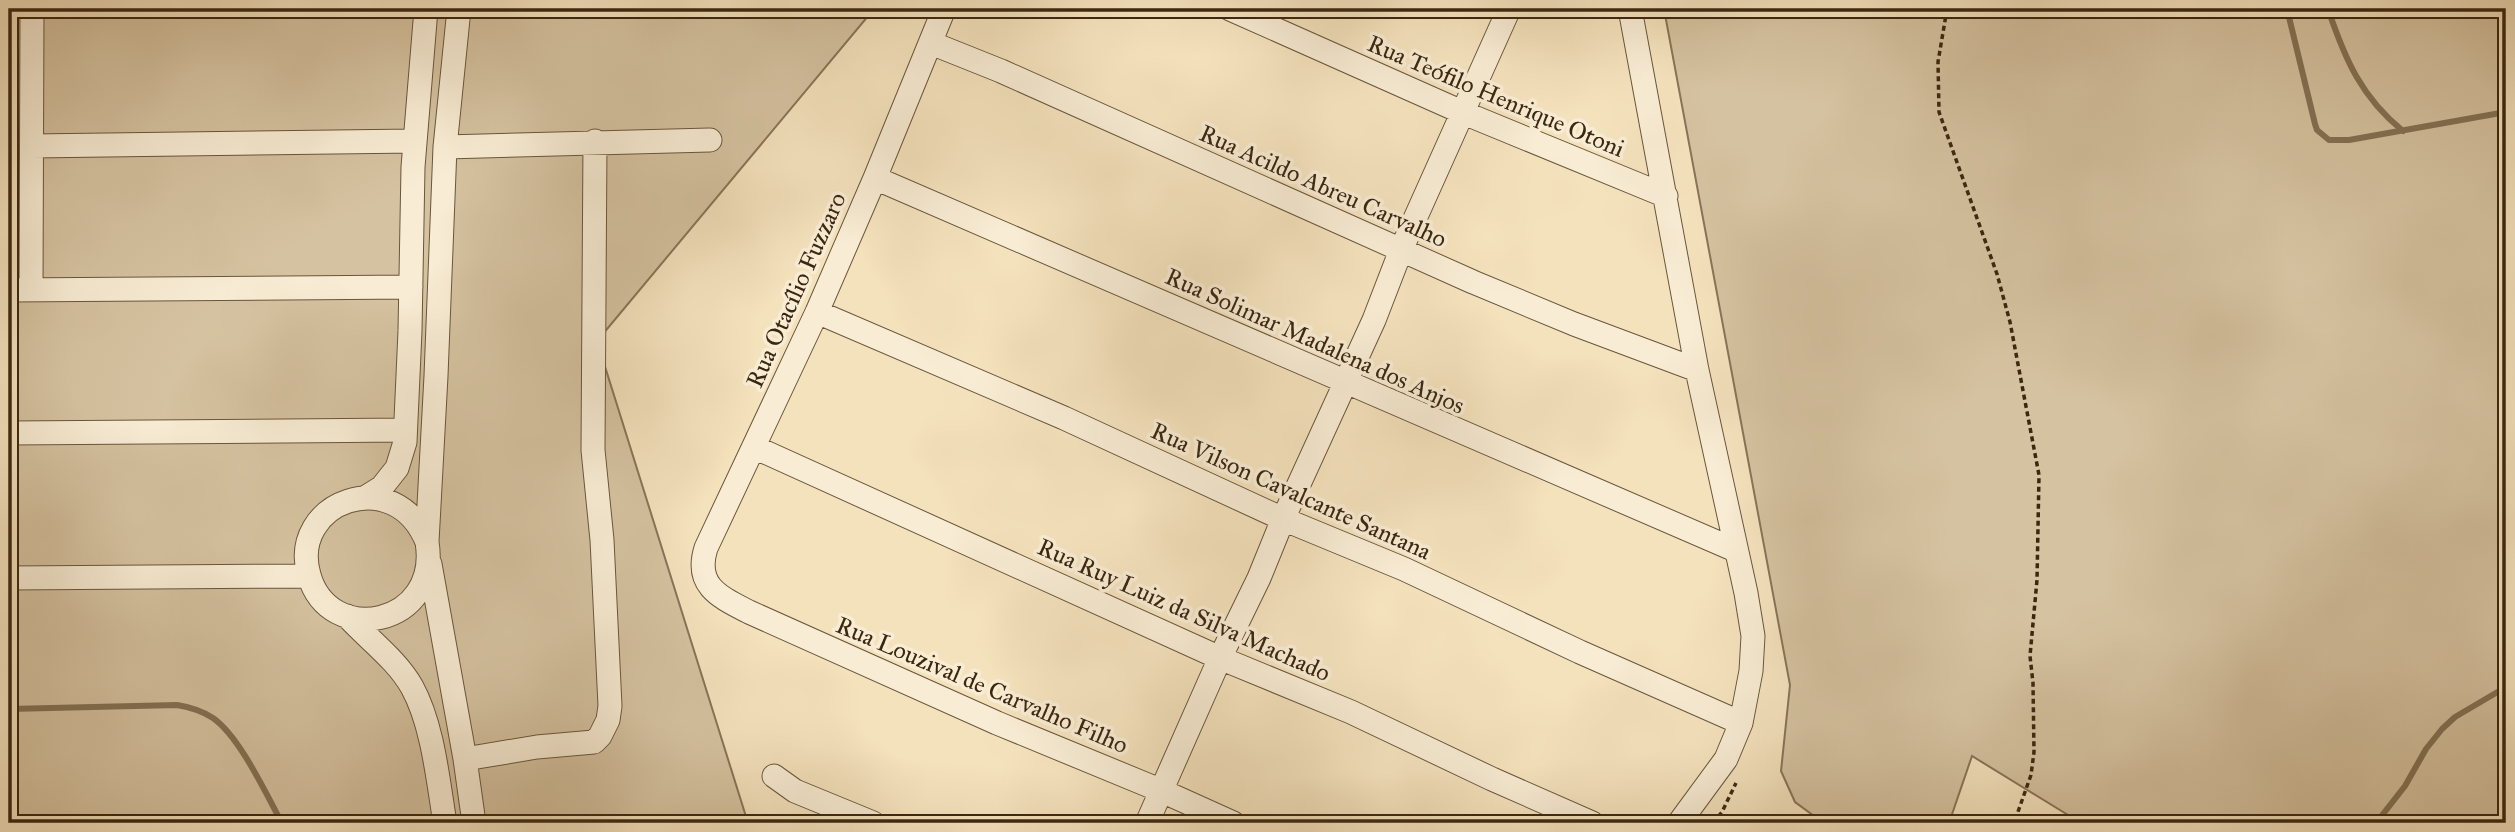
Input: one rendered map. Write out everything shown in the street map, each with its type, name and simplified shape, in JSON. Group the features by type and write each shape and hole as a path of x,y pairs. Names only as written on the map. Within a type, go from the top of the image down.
{"street":[{"path":"32,9 32,146 20,290 411,287"},
{"path":"426,9 415,141 405,442 397,468 382,487 366,497 339,504 318,522 307,548 309,576 323,600 334,610 347,616 375,619 400,610 419,592 425,580 445,146 459,9"},
{"name":"Rua Otacílio Fuzzaro","path":"712,591 704,575 706,548 817,312 944,9"},
{"name":"Rua Teófilo Henrique Otoni","path":"1230,9 1464,113 1666,196"},
{"path":"1147,823 1220,658 1259,578 1374,320 1401,250 1510,9"},
{"path":"1625,11 1666,196 1697,370 1753,636 1751,671 1741,723 1726,759 1679,823"},
{"name":"Rua Acildo Abreu Carvalho","path":"931,43 1574,324 1697,370"},
{"path":"445,146 710,140"},
{"path":"32,146 415,141"},
{"path":"465,759 537,747 594,742 608,720 609,674 602,540 593,436 595,141"},
{"name":"Rua Solimar Madalena dos Anjos","path":"875,178 1735,551"},
{"name":"Rua Vilson Cavalcante Santana","path":"817,312 1064,418 1283,519 1404,569 1580,652 1741,723"},
{"path":"9,433 405,430"},
{"name":"Rua Ruy Luiz da Silva Machado","path":"754,447 1220,658 1351,712 1592,823"},
{"path":"366,497 392,502 404,509 414,518 428,548 474,823"},
{"path":"9,578 309,576"},
{"name":"Rua Louzival de Carvalho Filho","path":"712,591 749,612 862,663 1233,823"},
{"path":"347,616 401,671 412,688 431,744 444,823"},
{"path":"774,776 795,791 873,823"}],"path":[{"path":"1947,9 1938,62 1939,112 1997,274 2010,321 2039,475 2037,580 2030,656 2034,752 2031,775 2014,823"}],"shaded area":[{"path":"9,9 874,9 597,341 748,823 9,823"},
{"path":"1664,9 2506,9 2506,823 2062,823 2068,815 1972,756 1949,823 1827,823 1795,802 1781,771 1790,685"}],"waterway":[{"path":"2287,9 2315,124 2317,130 2329,140 2349,140 2506,112"},
{"path":"2328,9 2348,61 2365,91 2403,131"},
{"path":"2376,823 2405,786 2426,749 2442,729 2455,717 2506,687"},
{"path":"9,709 177,705 200,711 213,718 233,738 282,823"}]}
